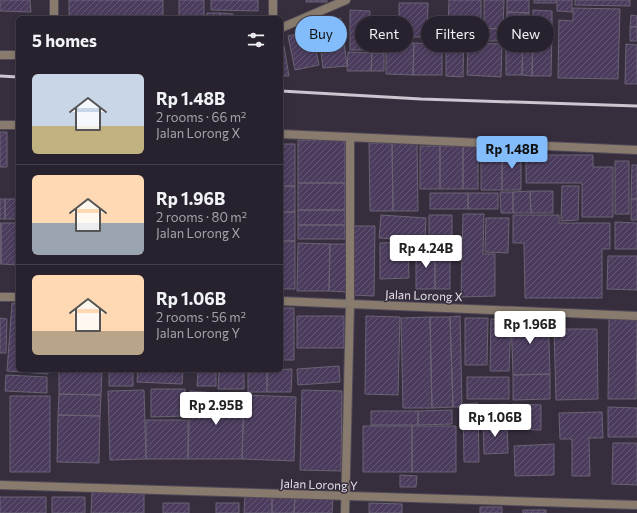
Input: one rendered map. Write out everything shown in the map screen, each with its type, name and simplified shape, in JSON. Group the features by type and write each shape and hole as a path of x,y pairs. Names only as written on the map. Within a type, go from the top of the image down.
{"street":[{"path":"54,0 54,16"},
{"path":"273,0 273,16"},
{"path":"283,27 346,0"},
{"path":"0,55 16,55"},
{"path":"0,125 16,125"},
{"path":"283,134 637,150"},
{"path":"346,513 350,304 350,137"},
{"path":"0,296 16,297"},
{"name":"Jalan Lorong X","path":"283,301 637,316"},
{"name":"Jalan Lorong Y","path":"0,485 637,505"}],"building":[{"path":"0,0 30,0 31,12 0,11"},
{"path":"69,0 163,0 163,16 69,16"},
{"path":"179,0 204,0 204,16 179,16"},
{"path":"211,0 258,0 258,11 211,10"},
{"path":"306,0 327,0 327,2 306,2"},
{"path":"449,0 481,0 481,16 448,16"},
{"path":"484,0 504,0 503,16 497,16 497,29 489,28 489,16 484,16"},
{"path":"507,0 529,0 529,13 507,12"},
{"path":"534,0 556,0 556,3 534,3"},
{"path":"557,0 572,0 572,12 557,11"},
{"path":"575,0 630,0 630,6 575,5"},
{"path":"399,3 428,3 428,16 421,16 421,37 413,37 413,16 399,16"},
{"path":"573,8 620,9 618,79 558,78 559,20 573,21"},
{"path":"350,10 370,11 370,16 355,16 355,50 350,50"},
{"path":"533,10 552,11 552,16 533,16"},
{"path":"507,12 529,13 529,16 507,16"},
{"path":"207,13 220,13 220,16 207,16"},
{"path":"220,13 233,14 233,16 220,16"},
{"path":"631,15 637,16 637,27 630,27"},
{"path":"630,27 637,27 637,41 630,41"},
{"path":"489,28 497,29 497,41 489,41"},
{"path":"295,35 295,52 316,52 319,65 295,70 288,36"},
{"path":"414,43 413,75 386,74 386,52 413,52"},
{"path":"414,43 421,43 421,52 442,52 442,75 413,75"},
{"path":"489,44 497,44 497,52 502,52 501,77 467,75 468,52 489,52"},
{"path":"626,44 637,45 637,84 625,84"},
{"path":"283,46 284,46 289,76 283,76"},
{"path":"321,52 345,52 347,66 323,68"},
{"path":"348,52 372,53 371,71 347,71"},
{"path":"446,52 464,52 463,77 446,76"},
{"path":"506,52 523,52 522,75 506,75"},
{"path":"523,52 533,52 532,76 522,75"},
{"path":"533,52 552,52 551,76 532,76"},
{"path":"372,53 384,53 384,71 371,71"},
{"path":"0,132 7,132 7,167 0,167"},
{"path":"298,140 345,140 345,183 298,183"},
{"path":"417,142 418,211 393,211 392,143"},
{"path":"369,143 392,143 393,211 370,211"},
{"path":"283,144 295,144 295,186 283,186"},
{"path":"420,146 440,146 440,189 420,189"},
{"path":"440,146 463,146 463,189 440,189"},
{"path":"463,146 478,146 478,189 463,189"},
{"path":"481,151 502,151 502,190 481,190"},
{"path":"502,151 521,151 521,190 502,190"},
{"path":"526,155 593,155 593,167 613,167 613,217 582,217 582,183 526,183"},
{"path":"615,161 629,161 629,214 615,214"},
{"path":"632,165 637,165 637,199 631,199"},
{"path":"298,183 345,183 345,210 298,210"},
{"path":"283,186 295,186 295,212 283,212"},
{"path":"562,186 579,186 578,220 561,221"},
{"path":"530,191 553,191 553,213 531,213"},
{"path":"530,191 531,213 513,213 513,192"},
{"path":"500,192 513,192 513,213 501,213"},
{"path":"430,193 468,193 468,209 430,209"},
{"path":"468,193 498,193 498,209 468,209"},
{"path":"0,199 5,199 5,219 0,219"},
{"path":"5,199 16,199 16,219 5,219"},
{"path":"631,199 637,199 637,220 631,220"},
{"path":"298,210 345,210 345,225 298,225"},
{"path":"283,212 295,212 295,241 283,241"},
{"path":"463,214 484,214 483,254 495,254 495,296 461,297"},
{"path":"381,215 426,218 425,241 379,238"},
{"path":"429,215 452,215 452,248 429,248"},
{"path":"513,215 559,215 559,223 610,223 610,249 602,249 602,298 525,298 524,243 513,243"},
{"path":"486,218 509,218 508,253 485,252"},
{"path":"615,222 637,223 637,249 615,249"},
{"path":"1,223 1,264 0,264"},
{"path":"1,223 16,223 16,265 1,264"},
{"path":"298,225 345,225 345,239 298,239"},
{"path":"354,226 375,226 374,296 353,295"},
{"path":"283,241 295,241 295,289 283,289"},
{"path":"408,242 409,278 380,279 380,243"},
{"path":"298,243 330,244 329,291 297,291"},
{"path":"330,244 348,244 347,292 329,291"},
{"path":"416,249 435,249 435,289 416,289"},
{"path":"435,249 450,249 450,289 435,289"},
{"path":"608,256 637,256 637,290 607,289"},
{"path":"12,303 16,303 16,372 7,371"},
{"path":"283,308 294,308 294,360 283,360"},
{"path":"548,315 550,374 513,375 511,316"},
{"path":"297,316 344,316 344,348 297,348"},
{"path":"366,316 400,317 398,395 365,394"},
{"path":"460,316 462,407 453,407 450,317"},
{"path":"430,317 450,317 453,407 432,408"},
{"path":"430,317 432,408 403,408 401,318"},
{"path":"0,318 7,319 6,353 0,353"},
{"path":"465,318 488,318 487,365 465,365"},
{"path":"491,319 511,319 509,371 490,371"},
{"path":"609,319 637,319 636,399 608,399"},
{"path":"554,329 597,329 598,399 556,400"},
{"path":"339,366 340,382 298,385 297,369"},
{"path":"283,369 292,369 291,392 267,392 267,372 283,372"},
{"path":"22,372 48,372 48,374"},
{"path":"59,372 102,372 101,395 59,394"},
{"path":"109,372 133,372 133,386 109,386"},
{"path":"138,372 183,372 182,384 137,382"},
{"path":"198,372 216,372 216,386 197,386"},
{"path":"219,372 244,372 244,389 218,389"},
{"path":"248,372 267,372 267,392 248,392"},
{"path":"550,374 550,399 513,400 513,375"},
{"path":"6,375 47,377 47,393 5,391"},
{"path":"467,377 509,377 509,399 467,399"},
{"path":"151,389 185,389 185,416 151,417"},
{"path":"144,390 146,459 110,460 108,391"},
{"path":"302,390 342,391 341,471 300,470"},
{"path":"190,391 244,395 242,459 188,459"},
{"path":"59,394 101,395 100,416 58,415"},
{"path":"244,395 296,397 294,461 242,459"},
{"path":"10,396 50,396 50,472 10,472"},
{"path":"478,403 479,462 464,462 463,404"},
{"path":"507,404 507,422 483,422 483,405"},
{"path":"512,404 541,405 541,430 512,429"},
{"path":"608,407 637,408 637,437 608,437"},
{"path":"452,410 452,424 418,425 418,411"},
{"path":"371,411 418,411 418,425 371,425"},
{"path":"602,412 603,438 589,438 590,476 572,476 572,439 560,439 559,413"},
{"path":"58,415 100,416 99,463 57,462"},
{"path":"146,420 188,420 188,459 146,459"},
{"path":"483,422 507,422 508,453 484,454"},
{"path":"363,426 412,426 412,472 363,472"},
{"path":"412,426 456,426 456,472 412,472"},
{"path":"613,443 637,443 637,485 612,484"},
{"path":"554,444 554,475 515,476 514,446"},
{"path":"400,475 417,476 416,487 400,487"},
{"path":"92,492 144,492 144,513 91,513"},
{"path":"245,496 272,497 272,513 244,513"},
{"path":"0,497 46,497 46,513 0,513"},
{"path":"52,497 85,497 85,513 52,513"},
{"path":"272,497 295,497 294,513 272,513"},
{"path":"295,497 333,498 332,513 294,513"},
{"path":"163,503 189,503 189,513 163,513"},
{"path":"216,503 239,503 239,513 216,513"},
{"path":"369,503 402,504 402,513 369,513"},
{"path":"480,507 502,507 502,513 480,513"},
{"path":"523,510 546,510 546,513 523,513"}],"railway":[{"path":"0,76 16,77"},
{"path":"283,91 421,99 637,106"}]}
